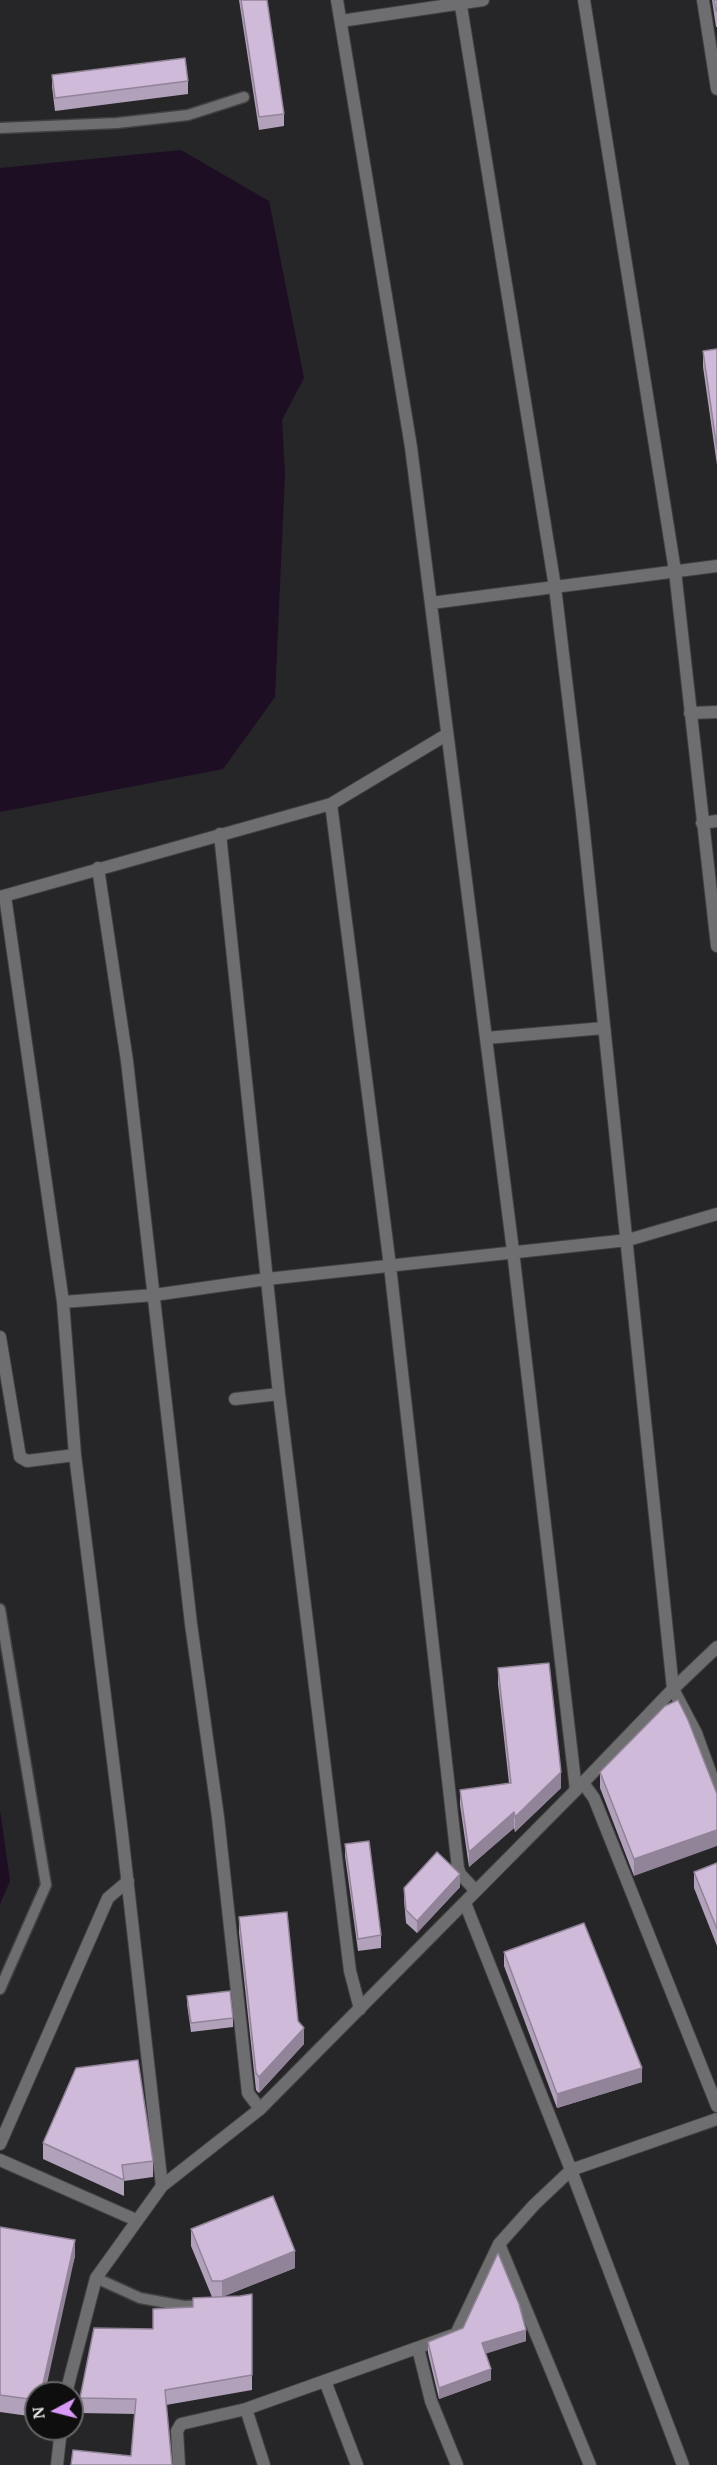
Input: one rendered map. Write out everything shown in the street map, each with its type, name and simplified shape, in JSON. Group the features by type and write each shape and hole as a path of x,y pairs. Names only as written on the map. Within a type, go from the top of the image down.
{"street":[{"path":"337,0 411,447 580,1787 594,1798 717,2106"},
{"path":"340,21 483,0"},
{"path":"584,0 675,571 717,946"},
{"path":"703,0 717,88"},
{"path":"460,2 555,587 628,1240 673,1689 696,1733 717,1791"},
{"path":"431,603 717,566"},
{"path":"690,713 717,712"},
{"path":"162,2186 128,1881 75,1455 63,1302 2,897 331,804 446,735"},
{"path":"331,804 390,1266 458,1868 460,1874 476,1891"},
{"path":"702,823 717,821"},
{"path":"220,834 279,1394 350,1971 360,2009"},
{"path":"98,868 127,1061 199,1692 218,1817 248,2093 260,2109"},
{"path":"486,1038 604,1028"},
{"path":"63,1302 154,1295 267,1279 628,1240 717,1214"},
{"path":"0,1337 20,1457 27,1461 75,1455"},
{"path":"236,1399 279,1394"},
{"path":"69,2381 96,2278 162,2186 260,2109 717,1647"},
{"path":"0,2144 108,1898 128,1881"},
{"path":"465,1903 571,2170 683,2465"},
{"path":"180,2465 177,2431 181,2424 246,2409 456,2334 499,2244 534,2205 571,2170 717,2119"},
{"path":"0,2160 136,2220"},
{"path":"499,2244 590,2465"},
{"path":"418,2348 431,2401 457,2465"},
{"path":"325,2381 357,2465"},
{"path":"246,2409 264,2465"},
{"path":"57,2465 60,2441"}],"lane":[{"path":"0,128 117,123 188,115 244,97"},
{"path":"0,1609 46,1885 0,1989"},
{"path":"96,2278 140,2298 184,2306 218,2305"}],"shaded area":[{"path":"181,150 269,201 304,378 282,420 285,474 275,697 223,769 0,812 0,168"},
{"path":"0,1810 10,1881 0,1904"}],"building":[{"path":"241,0 267,0 284,114 259,117"},
{"path":"185,58 188,81 55,98 52,75"},
{"path":"717,349 717,449 703,351"},
{"path":"549,1663 561,1772 515,1817 514,1812 469,1852 460,1790 511,1783 498,1668"},
{"path":"678,1700 717,1794 717,1830 634,1859 600,1772 665,1706"},
{"path":"369,1841 381,1935 358,1939 345,1844"},
{"path":"437,1852 460,1874 417,1921 406,1910 404,1888"},
{"path":"717,1863 717,1929 694,1872"},
{"path":"287,1912 298,2021 304,2028 259,2077 256,2073 239,1917"},
{"path":"584,1923 642,2068 557,2094 504,1952"},
{"path":"230,1991 233,2018 191,2023 187,1996"},
{"path":"138,2060 153,2161 122,2165 124,2180 43,2143 76,2068"},
{"path":"273,2196 295,2251 222,2281 212,2281 191,2229"},
{"path":"0,2227 75,2240 44,2381 24,2381 24,2398 0,2395"},
{"path":"498,2253 519,2304 526,2330 482,2343 491,2369 439,2388 428,2342 463,2328"},
{"path":"252,2294 252,2375 165,2390 172,2465 71,2465 73,2450 131,2456 136,2399 84,2398 83,2381 94,2328 153,2329 153,2309 193,2307 193,2298"}]}
